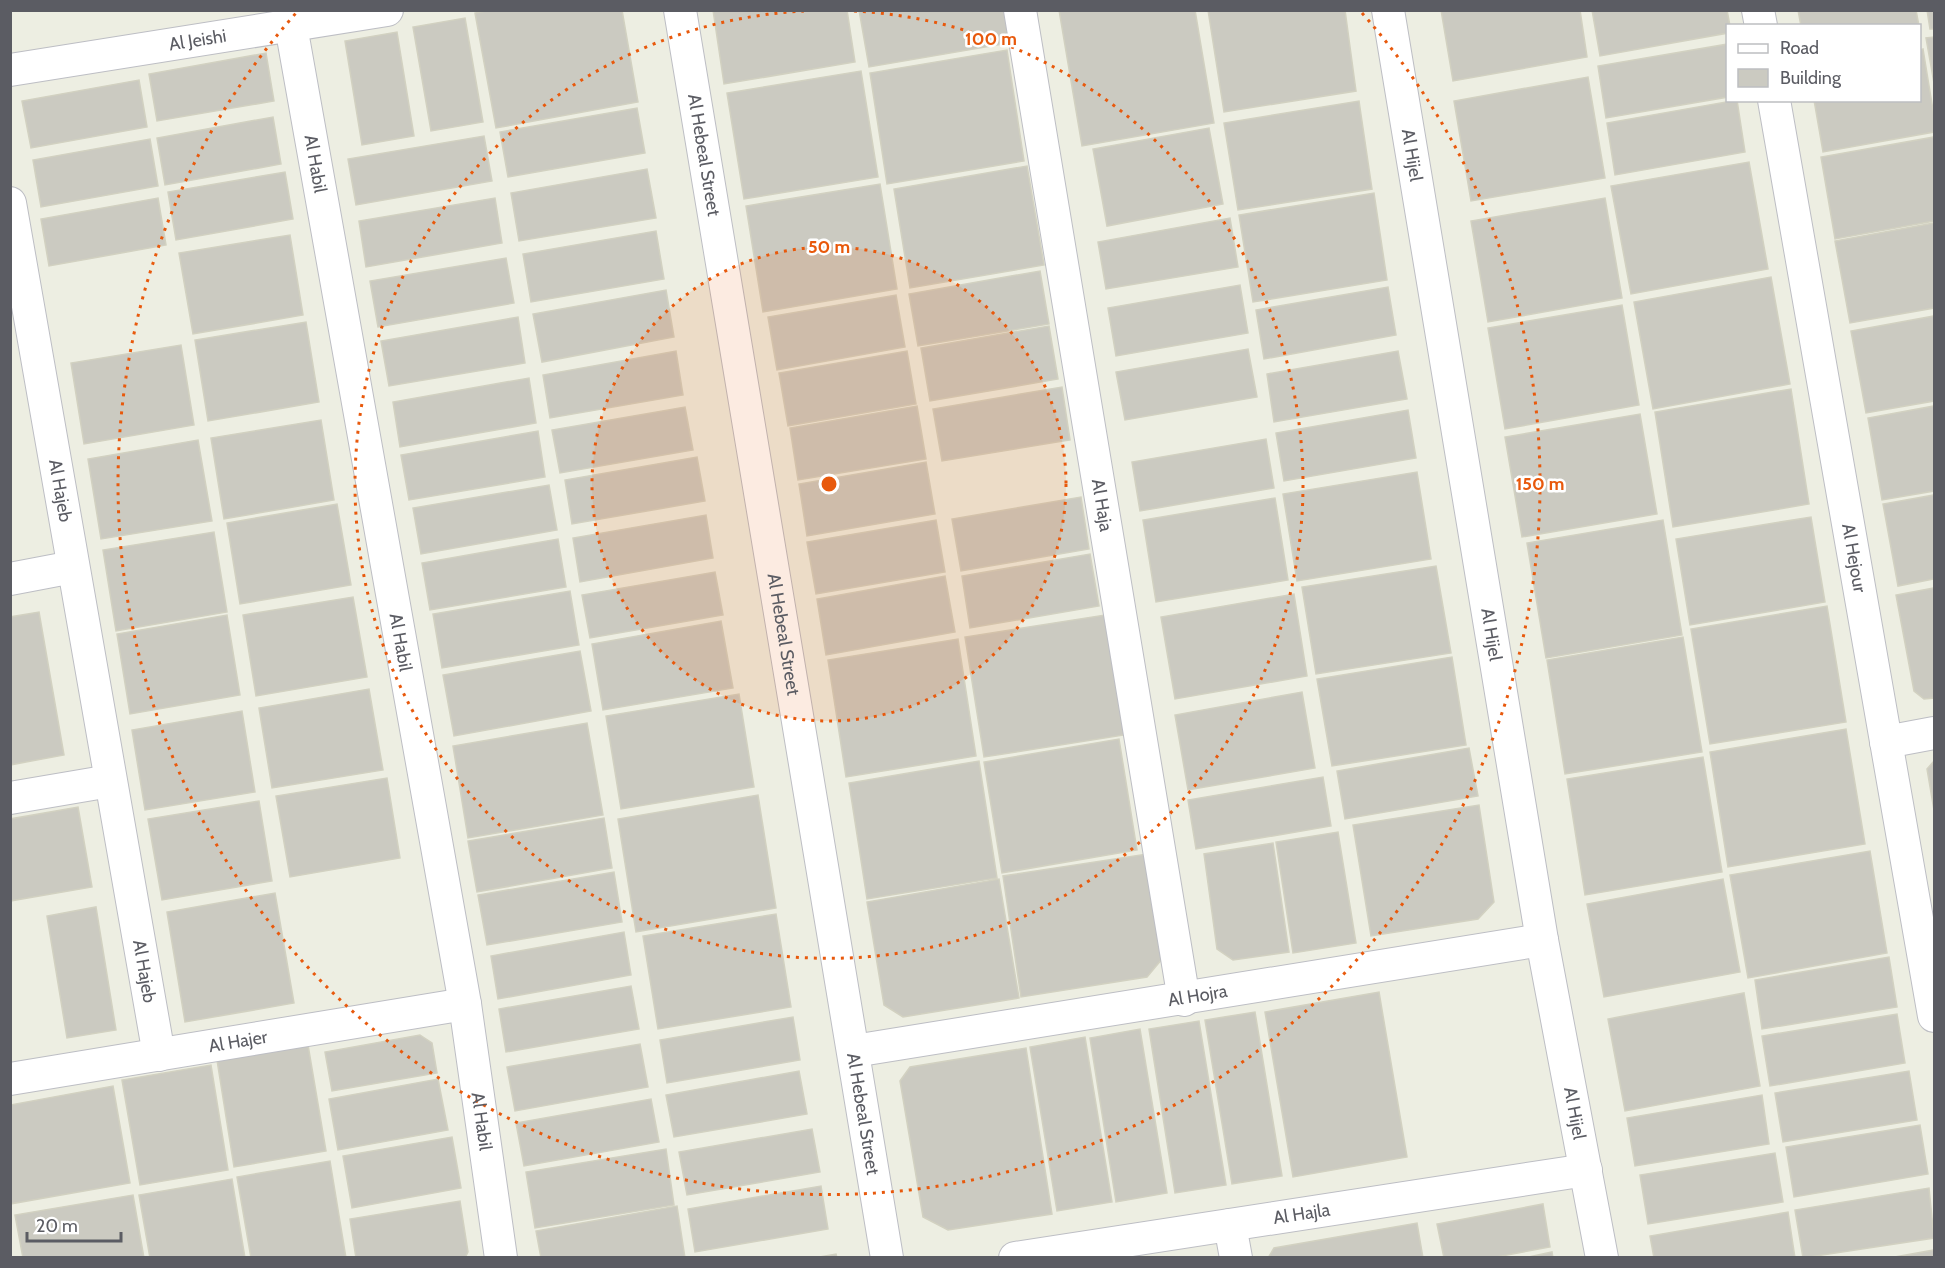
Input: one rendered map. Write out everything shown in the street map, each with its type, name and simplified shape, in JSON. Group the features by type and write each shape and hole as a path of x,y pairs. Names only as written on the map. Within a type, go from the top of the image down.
{"street":[{"name":"Al Jeishi","path":"10,70 387,10"},
{"name":"Al Hebeal Street","path":"680,10 887,1257"},
{"name":"Al Haja","path":"1020,10 1184,1000"},
{"name":"Al Hijel","path":"1388,10 1542,940 1602,1257"},
{"name":"Al Habil","path":"291,26 465,1004 501,1257"},
{"name":"Al Hejour","path":"1774,102 1935,1016"},
{"name":"Al Hajeb","path":"10,203 159,1055"},
{"path":"10,579 73,567"},
{"path":"1886,742 1935,732"},
{"path":"10,798 110,781"},
{"name":"Al Hojra","path":"854,1052 1542,940"},
{"name":"Al Hajer","path":"10,1079 465,1004"},
{"name":"Al Hajla","path":"1015,1257 1586,1170"},
{"path":"1230,1225 1236,1257"}],"building":[{"path":"491,10 622,10 638,102 496,128 475,13"},
{"path":"713,10 847,10 855,62 724,84"},
{"path":"859,10 1004,10 1009,43 869,67"},
{"path":"1059,10 1195,10 1214,123 1082,146"},
{"path":"1208,10 1345,10 1356,91 1224,112"},
{"path":"1441,10 1580,10 1587,57 1453,81"},
{"path":"1592,10 1727,10 1730,24 1726,24 1726,33 1600,56"},
{"path":"1798,10 1916,10 1919,24 1801,24"},
{"path":"1927,10 1934,10 1934,29 1930,29"},
{"path":"465,18 483,122 431,131 413,27"},
{"path":"397,32 414,136 362,145 345,41"},
{"path":"1934,37 1934,83 1926,38"},
{"path":"1726,44 1726,97 1606,118 1598,66"},
{"path":"1923,49 1934,116 1934,132 1823,152 1814,102 1921,102 1921,50"},
{"path":"1007,50 1024,161 887,184 870,73"},
{"path":"266,53 274,101 157,121 149,74"},
{"path":"861,71 878,177 744,199 727,93"},
{"path":"1588,77 1605,178 1471,201 1454,101"},
{"path":"139,80 147,127 31,148 22,101"},
{"path":"1359,101 1372,189 1238,210 1224,123"},
{"path":"1726,102 1737,102 1745,152 1615,175 1607,123"},
{"path":"637,108 645,153 508,177 500,132"},
{"path":"273,117 281,164 165,185 157,138"},
{"path":"1209,128 1223,204 1107,226 1093,149"},
{"path":"484,136 492,181 356,205 348,159"},
{"path":"1934,137 1934,221 1835,239 1821,157"},
{"path":"150,139 158,186 41,207 33,160"},
{"path":"1749,162 1768,269 1631,294 1611,186"},
{"path":"1027,166 1044,265 910,288 894,189"},
{"path":"647,169 656,218 519,241 511,193"},
{"path":"285,172 293,219 176,240 168,192"},
{"path":"880,184 897,289 763,312 746,206"},
{"path":"1374,193 1387,280 1253,302 1239,215"},
{"path":"158,198 166,245 49,266 41,219"},
{"path":"495,198 502,243 366,267 359,221"},
{"path":"1605,198 1622,298 1488,322 1471,221"},
{"path":"1230,218 1238,267 1106,289 1098,242"},
{"path":"1934,223 1934,308 1850,323 1835,241"},
{"path":"656,231 664,279 531,302 523,254"},
{"path":"290,235 303,315 193,334 179,253"},
{"path":"506,258 514,303 378,327 370,281"},
{"path":"1040,271 1049,324 918,346 909,294"},
{"path":"1771,277 1790,384 1653,409 1634,302"},
{"path":"1240,285 1248,333 1116,356 1108,308"},
{"path":"1388,287 1396,335 1264,359 1256,310"},
{"path":"666,290 674,337 542,362 533,314"},
{"path":"896,295 905,347 777,370 768,317"},
{"path":"1622,305 1639,405 1505,429 1488,328"},
{"path":"1934,316 1934,401 1866,413 1851,331"},
{"path":"518,317 525,363 389,386 381,341"},
{"path":"306,322 319,402 208,421 195,340"},
{"path":"1049,326 1058,379 930,401 921,348"},
{"path":"181,345 194,425 84,444 71,363"},
{"path":"1248,349 1257,397 1125,420 1116,372"},
{"path":"676,351 683,395 550,418 543,375"},
{"path":"907,351 916,404 788,426 779,373"},
{"path":"1398,351 1407,399 1274,422 1267,374"},
{"path":"529,378 536,423 400,447 393,402"},
{"path":"1062,387 1070,440 942,461 933,409"},
{"path":"1791,389 1809,504 1673,527 1655,412"},
{"path":"917,406 926,459 798,480 790,428"},
{"path":"1934,406 1934,491 1882,500 1868,418"},
{"path":"685,407 693,450 560,473 552,430"},
{"path":"1408,410 1416,458 1284,481 1276,433"},
{"path":"1640,414 1657,514 1522,537 1505,437"},
{"path":"321,420 334,500 224,519 211,438"},
{"path":"538,431 545,477 409,500 401,455"},
{"path":"1266,439 1274,488 1140,511 1132,462"},
{"path":"198,440 212,521 101,539 88,459"},
{"path":"697,457 705,501 572,524 565,480"},
{"path":"926,462 935,514 807,536 799,484"},
{"path":"1417,472 1431,559 1297,581 1283,494"},
{"path":"549,485 557,530 421,554 413,508"},
{"path":"1934,495 1934,579 1898,586 1883,504"},
{"path":"1081,497 1089,549 961,571 952,519"},
{"path":"1275,498 1288,580 1156,602 1143,520"},
{"path":"337,504 351,585 240,604 227,523"},
{"path":"706,515 713,558 580,582 573,538"},
{"path":"1811,517 1825,602 1690,625 1676,539"},
{"path":"936,520 945,572 816,594 807,542"},
{"path":"1663,520 1682,635 1546,658 1527,543"},
{"path":"214,532 227,612 116,631 103,550"},
{"path":"558,539 566,587 430,610 422,563"},
{"path":"1090,554 1099,606 970,628 962,576"},
{"path":"1436,566 1451,653 1316,674 1302,587"},
{"path":"715,572 723,615 590,638 582,595"},
{"path":"945,576 955,632 826,655 817,599"},
{"path":"1934,588 1934,698 1924,699 1914,691 1896,595"},
{"path":"570,591 579,645 442,668 433,614"},
{"path":"1294,594 1307,676 1175,699 1161,617"},
{"path":"353,597 367,677 256,696 243,615"},
{"path":"1827,606 1846,722 1710,744 1691,629"},
{"path":"39,612 64,755 10,765 10,617"},
{"path":"227,615 240,695 130,714 117,634"},
{"path":"1105,615 1124,735 984,757 965,637"},
{"path":"721,621 733,688 603,710 592,644"},
{"path":"1683,637 1702,752 1565,774 1547,660"},
{"path":"958,639 976,756 846,777 828,660"},
{"path":"580,651 591,711 454,736 443,675"},
{"path":"1452,657 1466,745 1332,766 1317,679"},
{"path":"369,689 383,770 272,788 259,708"},
{"path":"1302,692 1315,768 1188,790 1175,715"},
{"path":"739,694 754,787 621,809 606,716"},
{"path":"242,711 255,792 145,810 132,730"},
{"path":"587,723 603,815 468,838 453,746"},
{"path":"1846,729 1865,844 1728,867 1710,752"},
{"path":"1119,739 1137,850 1002,873 984,762"},
{"path":"1469,748 1478,796 1345,819 1337,771"},
{"path":"1703,757 1722,872 1585,895 1567,779"},
{"path":"979,761 997,878 867,899 849,783"},
{"path":"1934,761 1934,810 1927,769"},
{"path":"1323,777 1331,826 1196,849 1188,800"},
{"path":"387,778 400,858 290,877 276,796"},
{"path":"758,795 776,908 636,932 618,819"},
{"path":"259,801 272,881 162,900 148,819"},
{"path":"1479,805 1494,902 1478,919 1371,936 1353,825"},
{"path":"78,807 92,887 10,901 10,819"},
{"path":"604,818 612,868 477,892 468,841"},
{"path":"1338,832 1356,943 1293,953 1276,842"},
{"path":"1273,843 1289,952 1233,960 1217,949 1204,854"},
{"path":"1870,851 1887,953 1748,978 1730,875"},
{"path":"1147,854 1162,959 1147,977 1021,997 1003,876"},
{"path":"614,872 622,922 487,945 478,895"},
{"path":"999,879 1019,998 903,1017 884,1005 867,902"},
{"path":"1723,879 1740,972 1604,997 1587,904"},
{"path":"275,893 294,1003 185,1022 167,912"},
{"path":"96,907 116,1030 67,1038 47,916"},
{"path":"776,914 791,1007 658,1029 643,936"},
{"path":"624,932 631,975 498,999 491,956"},
{"path":"1889,957 1897,1007 1762,1029 1755,980"},
{"path":"631,986 639,1029 506,1052 499,1009"},
{"path":"1379,992 1407,1157 1293,1177 1265,1012"},
{"path":"1744,993 1760,1086 1625,1111 1608,1019"},
{"path":"1255,1012 1282,1176 1232,1184 1205,1020"},
{"path":"1897,1014 1905,1063 1770,1086 1762,1036"},
{"path":"793,1017 800,1060 667,1083 660,1040"},
{"path":"1199,1021 1226,1185 1175,1193 1149,1029"},
{"path":"1140,1029 1167,1193 1116,1202 1090,1038"},
{"path":"420,1035 432,1043 437,1073 332,1091 325,1052"},
{"path":"1085,1037 1112,1202 1057,1211 1030,1047"},
{"path":"640,1044 648,1087 515,1111 507,1067"},
{"path":"308,1045 326,1151 234,1167 217,1060"},
{"path":"1026,1048 1052,1214 948,1230 923,1217 900,1081 910,1067"},
{"path":"211,1065 228,1170 140,1185 122,1080"},
{"path":"799,1071 807,1114 674,1137 666,1095"},
{"path":"1909,1071 1917,1120 1783,1142 1775,1093"},
{"path":"438,1079 448,1130 338,1150 329,1099"},
{"path":"113,1086 130,1183 10,1204 10,1105"},
{"path":"1762,1095 1769,1144 1635,1166 1627,1118"},
{"path":"651,1099 659,1142 524,1166 516,1123"},
{"path":"1920,1125 1928,1174 1794,1197 1786,1147"},
{"path":"812,1129 820,1172 687,1195 679,1152"},
{"path":"452,1137 461,1188 352,1208 343,1156"},
{"path":"666,1149 674,1205 535,1228 526,1172"},
{"path":"1775,1153 1783,1202 1648,1224 1640,1175"},
{"path":"330,1161 346,1258 251,1258 237,1177"},
{"path":"232,1179 245,1258 150,1258 139,1195"},
{"path":"821,1186 828,1229 695,1252 688,1209"},
{"path":"1929,1188 1934,1238 1803,1258 1795,1210"},
{"path":"133,1195 144,1258 23,1258 15,1215"},
{"path":"460,1201 468,1252 465,1258 356,1258 350,1219"},
{"path":"1543,1204 1550,1247 1491,1258 1444,1258 1437,1224"},
{"path":"677,1206 685,1258 541,1258 536,1231"},
{"path":"1788,1212 1795,1258 1654,1258 1650,1236"},
{"path":"1417,1223 1423,1258 1268,1258 1274,1248"},
{"path":"1934,1250 1934,1258 1889,1258"},
{"path":"1552,1252 1553,1258 1524,1258"},
{"path":"836,1254 837,1258 814,1258"}]}
